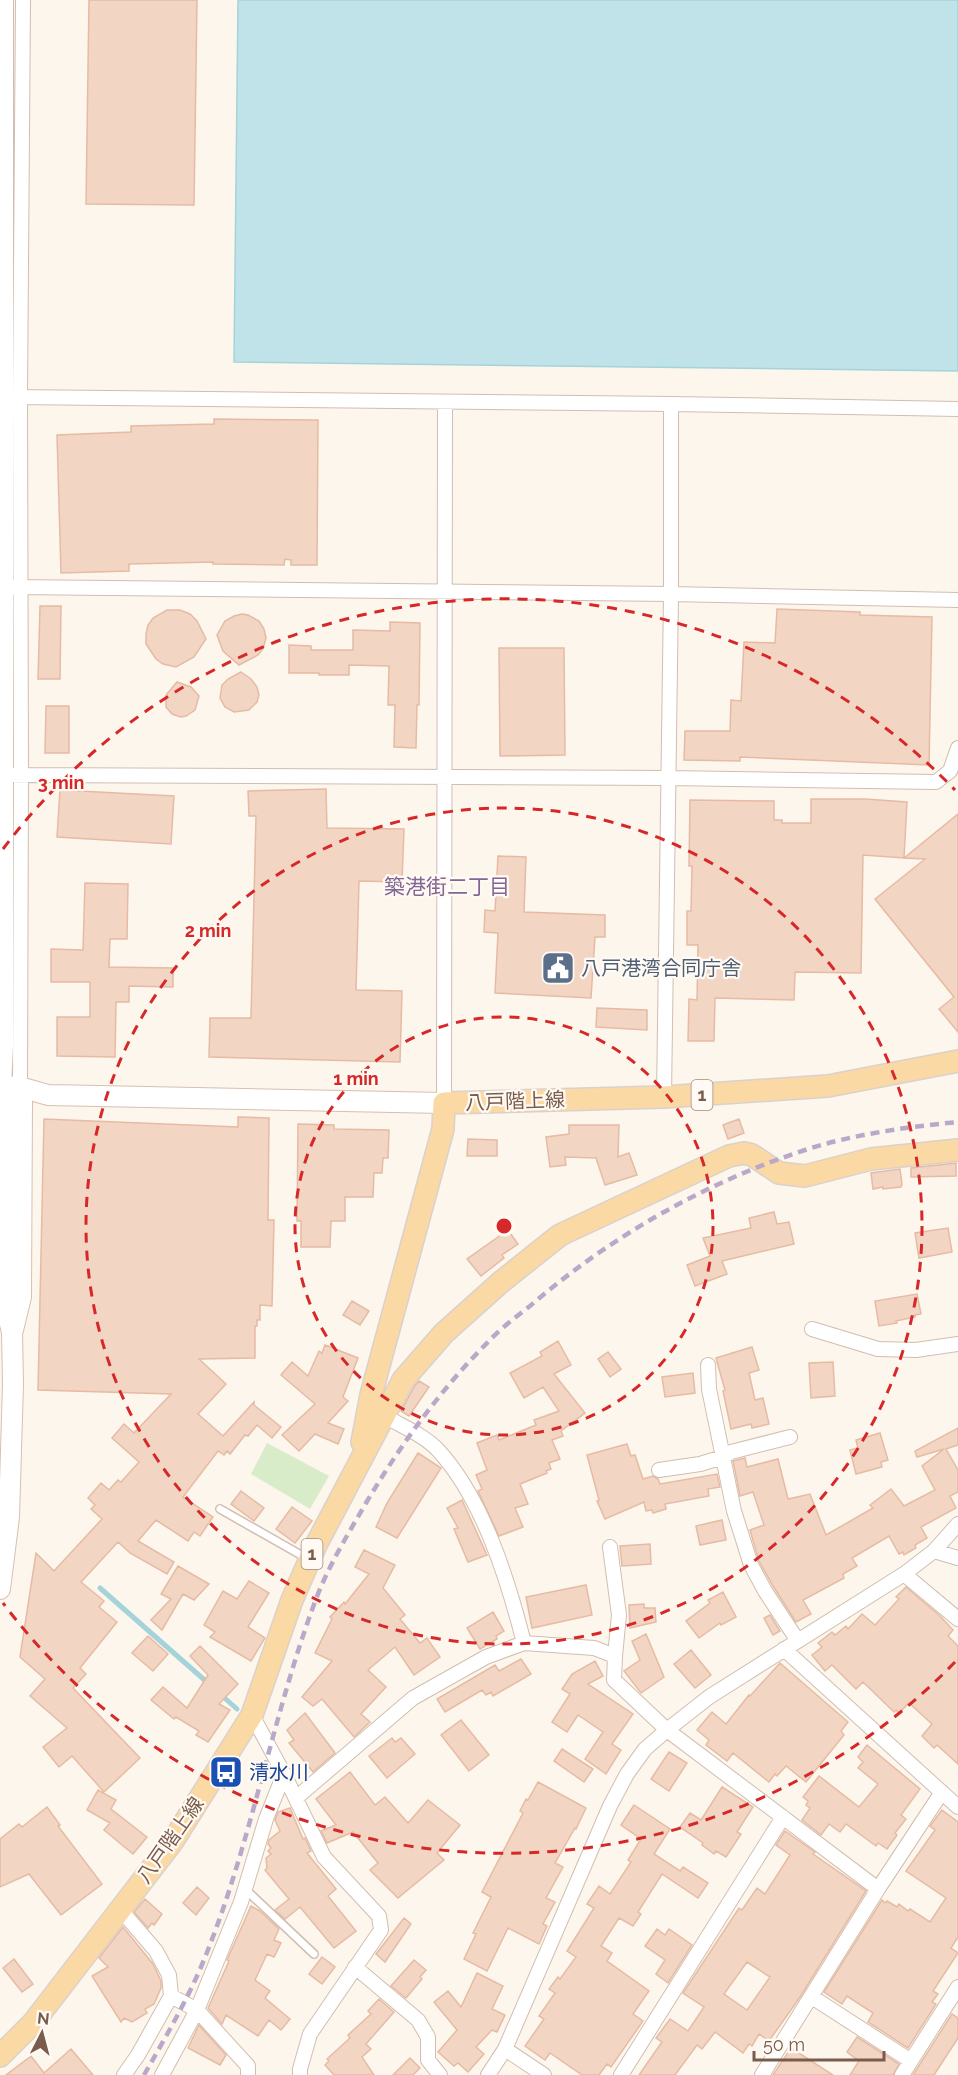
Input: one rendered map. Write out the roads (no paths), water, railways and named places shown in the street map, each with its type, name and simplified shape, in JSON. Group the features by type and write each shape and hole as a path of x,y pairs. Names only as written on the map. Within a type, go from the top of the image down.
{"main road":[{"name":"八戸階上線","path":"357,1467 371,1395 443,1129 444,1103 664,1097 828,1086 958,1060"},
{"name":"八戸階上線","path":"0,2056 33,2023 173,1841 252,1715 292,1600 310,1560 403,1380 444,1333 501,1282 560,1235 729,1156 744,1153 752,1155 779,1173 805,1176 871,1159 958,1150"}],"street":[{"path":"6,0 9,397 21,587 21,775 8,1094"},
{"path":"0,1586 5,1517 6,1332 21,1297 6,1046 3,775 9,397 23,0"},
{"path":"9,397 958,409"},
{"path":"8,1094 444,1103 445,402"},
{"path":"664,1097 671,594 671,404"},
{"path":"6,587 671,594 958,600"},
{"path":"3,775 669,778 936,782 950,771 958,748"},
{"path":"812,1329 878,1349 916,1350 958,1344"},
{"path":"708,1365 709,1389 734,1511 751,1565 765,1592 798,1641"},
{"path":"383,1415 426,1439 438,1449 475,1504 512,1593 524,1643"},
{"path":"659,1470 700,1464 731,1452 790,1437"},
{"path":"488,2075 506,2049 610,1806 627,1774 645,1749 709,1697 904,1574 934,1551 958,1524"},
{"path":"610,1547 619,1615 614,1680 667,1730 878,1889"},
{"path":"934,1551 958,1558"},
{"path":"904,1574 958,1620"},
{"path":"296,1798 414,1698 486,1657 524,1643 594,1648 615,1656"},
{"path":"784,1650 958,1807"},
{"path":"252,1715 281,1768 324,1857 379,1916 381,1930 310,2034 300,2075"},
{"path":"162,2075 197,2010 245,1889 281,1768"},
{"path":"762,2075 878,1889 942,1792"},
{"path":"621,2075 783,1817"},
{"path":"120,1909 156,1951 169,1975 171,1996 138,2055 124,2075"},
{"path":"355,1967 418,2020 428,2037 428,2060 440,2075"},
{"path":"903,2075 958,1987"},
{"path":"171,1996 197,2010 248,2066 248,2075"},
{"path":"812,1997 911,2061"},
{"path":"506,2049 544,2075"}],"lane":[{"path":"220,1509 310,1560"},
{"path":"245,1889 314,1954"}],"water":[{"path":"238,0 958,0 958,371 234,362"}],"waterway":[{"path":"100,1588 209,1684"},
{"path":"220,1694 237,1709"}],"railway":[{"path":"144,2075 188,1995 218,1922 234,1876 300,1644 321,1586 379,1481 408,1438 454,1378 498,1332 561,1281 626,1235 695,1196 767,1163 824,1144 881,1132 958,1122"}],"place":[{"name":"八戸港湾合同庁舎","path":"558,968"},
{"name":"清水川","path":"226,1772"}],"district":[{"name":"築港街二丁目","path":"447,887"}]}
